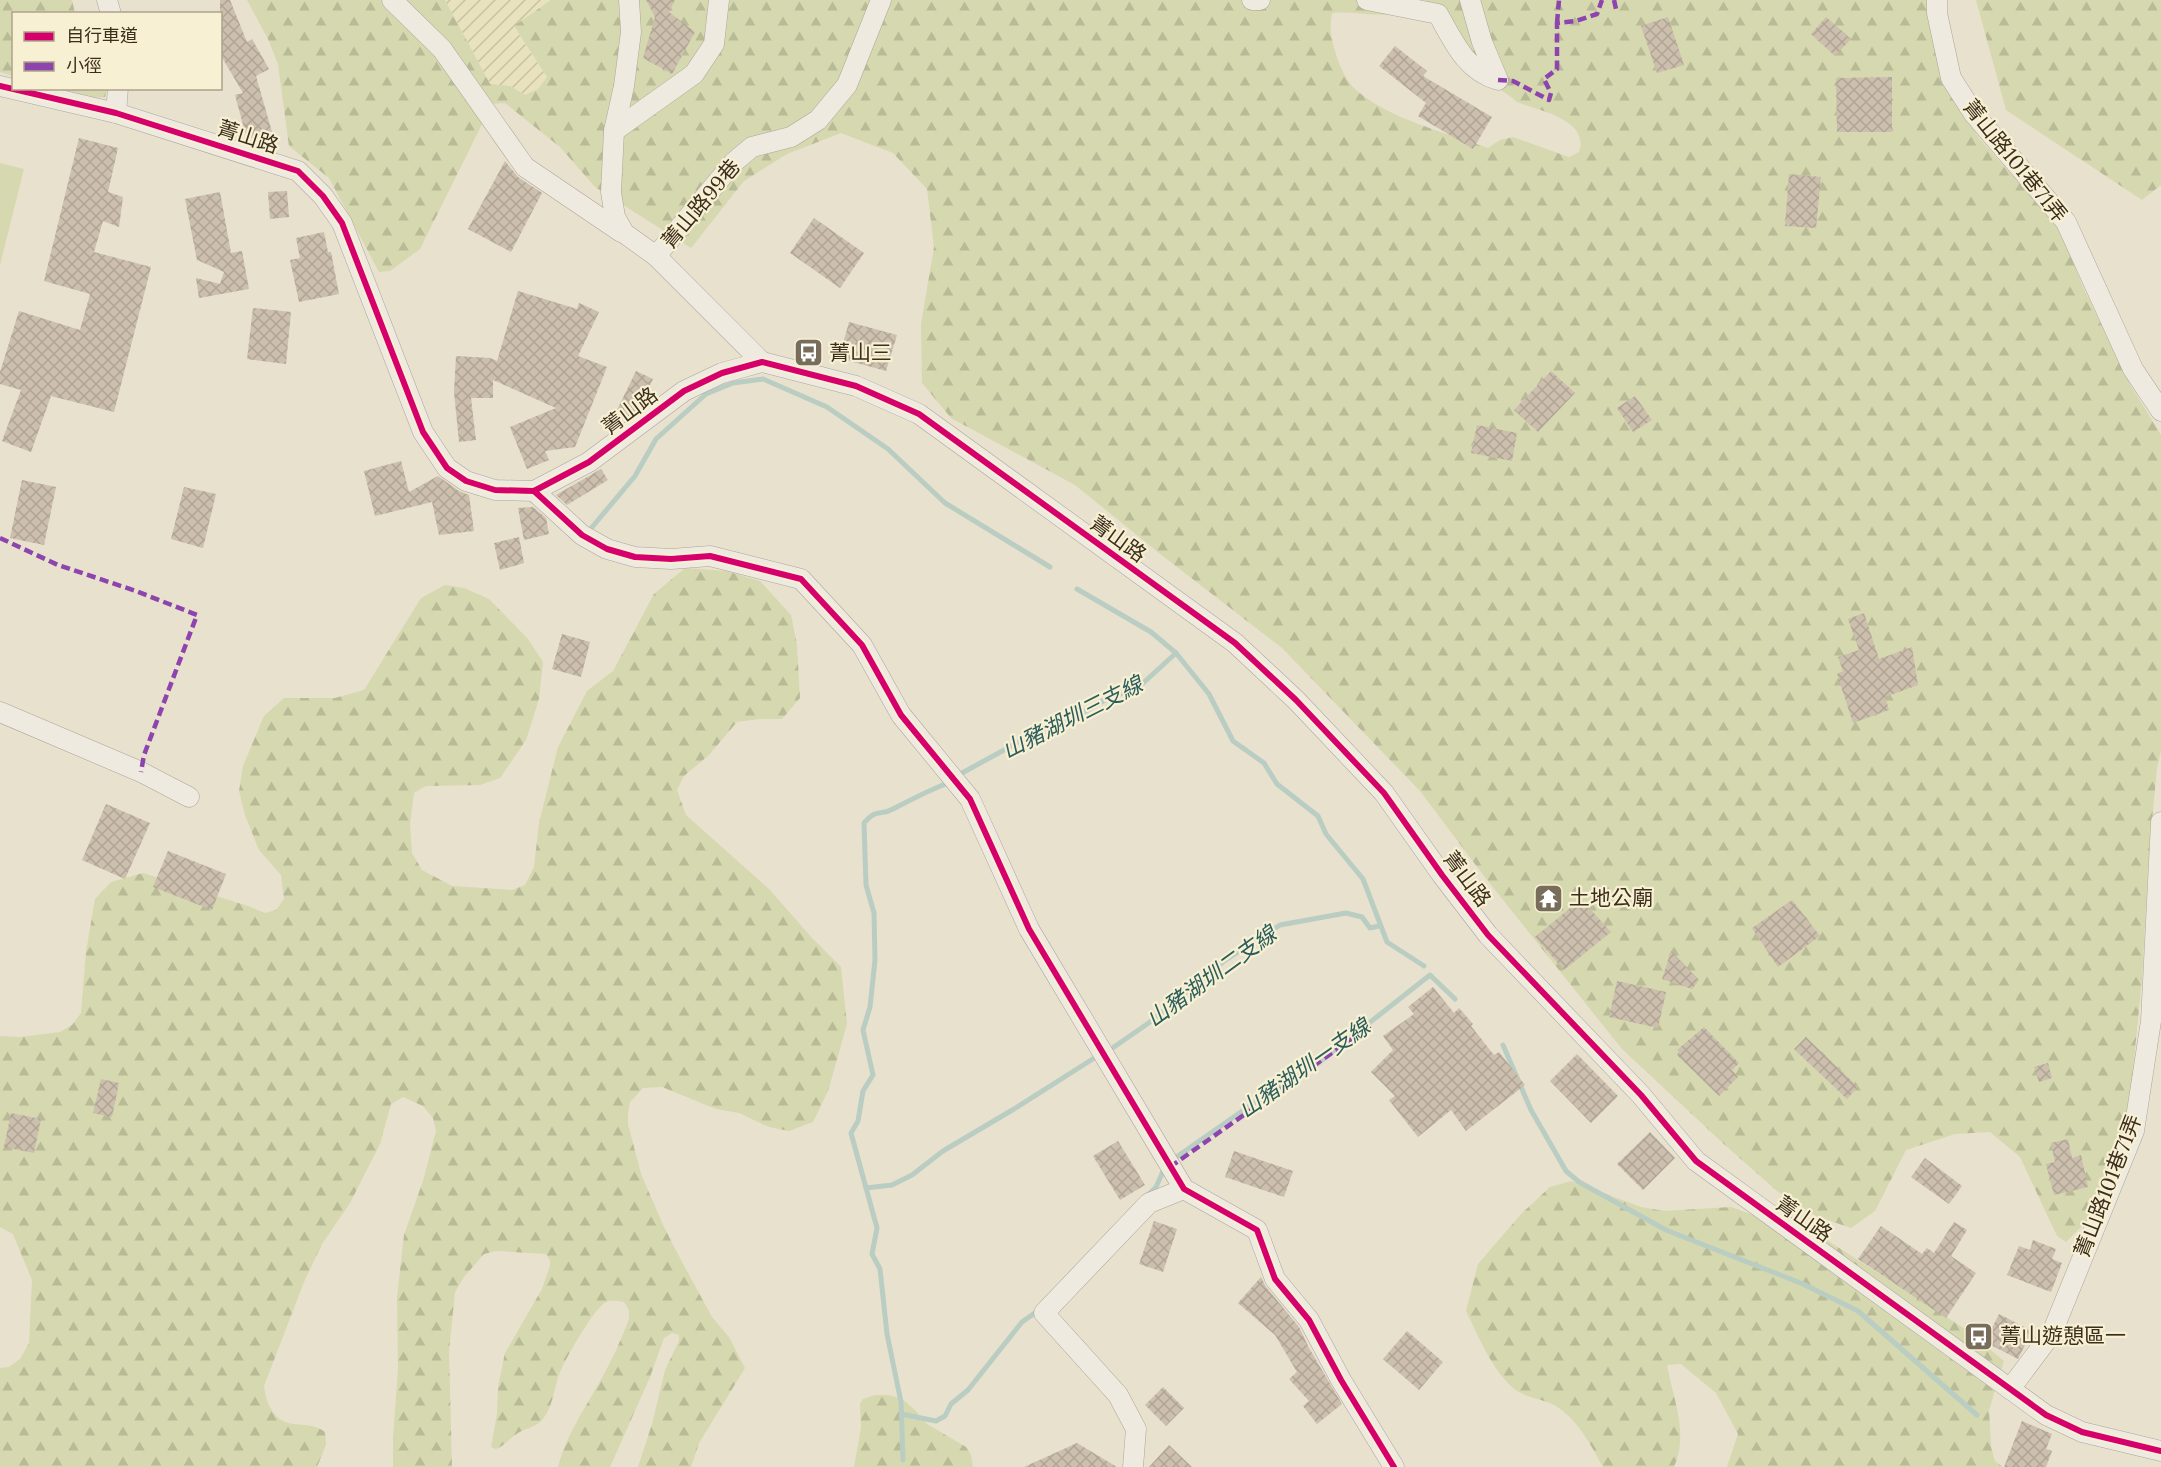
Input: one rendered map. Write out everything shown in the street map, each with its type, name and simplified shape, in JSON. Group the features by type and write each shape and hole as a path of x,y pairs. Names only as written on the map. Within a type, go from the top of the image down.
{"street":[{"path":"392,0 442,49 525,167 656,256 762,362"},
{"path":"624,233 615,217 610,192 614,131 624,86 631,32 629,0"},
{"path":"614,131 694,74 714,44 719,0"},
{"name":"菁山路99巷","path":"656,256 734,162 752,147 790,137 818,120 847,85 882,0"},
{"path":"1252,0 1260,0"},
{"path":"1366,0 1438,14 1460,54 1483,75 1498,80 1482,42 1470,0"},
{"name":"菁山路101巷71弄","path":"1937,0 1937,13 1952,78 1974,114 2066,222 2133,369 2161,411"},
{"name":"菁山路","path":"17,90 116,113 298,171 323,196 342,223 423,432 447,468 466,481 495,490 534,491 589,462 684,391 722,373 762,362 856,386 919,414 1234,643 1296,700 1384,793 1488,935 1641,1095 1696,1161 2046,1415 2082,1432 2161,1451"},
{"path":"116,113 118,90"},
{"path":"534,491 582,535 607,549 647,558 710,556 801,579 862,645 901,715 970,799 1029,929 1184,1189 1257,1230 1275,1279 1309,1320 1341,1380 1394,1467"},
{"path":"0,712 141,772 189,797"},
{"name":"菁山路101巷71弄","path":"2010,1389 2052,1333 2134,1131 2151,1021 2161,822"},
{"path":"1133,1467 1136,1429 1118,1395 1044,1313 1149,1203 1184,1189"}],"shaded area":[{"path":"445,0 551,0 514,27 547,77 545,82 530,94 525,95 510,86 490,84"}],"green space":[{"path":"0,0 72,0 75,12 12,12 12,76 0,72"},
{"path":"247,0 445,0 490,84 510,86 525,95 538,89 547,77 514,26 551,0 1401,0 1395,14 1332,13 1331,28 1334,49 1344,74 1356,90 1369,100 1401,117 1488,148 1500,140 1513,137 1569,157 1579,152 1580,141 1577,132 1570,124 1550,113 1517,102 1463,67 1448,50 1425,0 1929,0 1929,24 1937,59 1950,91 1979,138 2060,230 2083,287 2131,386 2161,435 2161,751 2157,768 2149,853 2142,979 2129,1110 2086,1222 2066,1242 2057,1236 2020,1157 1990,1132 1955,1134 1906,1150 1875,1211 1851,1228 1816,1216 1777,1191 1725,1145 1622,1049 1484,876 1420,791 1282,648 1075,485 951,418 922,383 921,324 934,247 927,189 893,153 841,133 787,154 744,181 691,248 595,187 560,147 505,103 492,104 420,249 390,271 379,272 329,178 289,146 278,64 268,39"},
{"path":"1976,0 2161,0 2161,185 2142,200 2006,110"},
{"path":"65,90 107,90 105,97 96,98"},
{"path":"0,163 24,169 0,265"},
{"path":"685,568 726,571 760,581 791,615 797,645 800,698 782,719 737,722 709,755 684,776 677,790 686,815 769,889 841,967 847,1024 828,1091 813,1122 789,1131 769,1127 739,1113 716,1109 662,1087 643,1088 630,1102 628,1124 641,1174 663,1225 712,1317 729,1337 745,1368 699,1443 691,1467 638,1467 652,1424 665,1370 679,1341 679,1335 672,1333 664,1338 650,1377 610,1467 558,1467 571,1434 612,1359 629,1319 629,1310 624,1302 615,1300 608,1301 601,1306 581,1334 560,1372 550,1406 542,1420 518,1433 499,1448 491,1447 497,1414 498,1387 505,1353 542,1289 550,1266 550,1260 546,1254 496,1251 484,1254 464,1277 455,1292 449,1351 452,1467 393,1467 398,1369 397,1298 404,1235 423,1181 436,1131 433,1118 423,1106 403,1097 391,1104 380,1144 350,1203 322,1244 304,1282 264,1386 268,1404 276,1416 289,1423 311,1426 325,1432 326,1445 317,1467 0,1467 0,1368 9,1367 20,1359 29,1343 32,1280 13,1234 0,1227 0,1036 20,1037 60,1032 72,1025 81,1013 86,952 95,899 111,882 143,873 265,913 276,910 284,899 281,875 259,850 245,815 239,791 243,766 264,716 284,698 335,698 364,690 421,598 445,585 464,588 489,599 528,639 543,662 539,699 526,740 500,778 480,785 426,786 414,793 410,824 412,853 422,870 452,886 512,890 525,885 534,867 539,823 558,747 587,691 613,671 654,594"},
{"path":"1571,1181 1641,1207 1664,1211 1731,1207 1756,1216 1805,1226 1965,1329 2004,1361 1989,1410 1991,1447 1995,1461 2003,1467 1727,1467 1738,1434 1716,1393 1681,1364 1667,1365 1680,1429 1680,1442 1674,1467 1603,1467 1583,1433 1570,1417 1554,1405 1517,1391 1504,1379 1486,1351 1466,1311 1478,1264 1522,1213 1550,1187"},
{"path":"875,1395 888,1395 902,1399 927,1424 966,1447 971,1455 973,1467 854,1467 861,1428 860,1404 863,1399"}],"building":[{"path":"220,0 230,0 247,42 252,39 269,69 256,76 272,132 247,139 235,95 243,93 222,57 222,12 220,12"},
{"path":"646,0 675,0 669,12 695,32 672,74 643,58 655,17"},
{"path":"1668,17 1684,65 1657,73 1641,26"},
{"path":"1826,17 1851,39 1835,56 1811,34"},
{"path":"1395,46 1427,71 1423,76 1492,117 1473,149 1418,116 1426,103 1379,66"},
{"path":"1892,77 1892,132 1837,132 1836,78"},
{"path":"79,138 118,148 108,192 123,197 119,227 103,221 94,252 151,267 114,412 51,396 31,452 2,441 21,390 0,384 0,372 19,311 80,330 90,294 44,281"},
{"path":"505,161 518,177 542,193 511,252 468,229"},
{"path":"1789,174 1821,177 1816,228 1785,226"},
{"path":"287,191 289,217 270,219 268,192"},
{"path":"220,192 231,253 242,251 249,289 199,298 196,278 220,284 224,272 197,260 185,199"},
{"path":"814,218 864,253 840,288 790,253"},
{"path":"324,232 328,252 331,252 339,294 299,302 290,260 300,258 296,238"},
{"path":"518,291 577,309 579,303 599,312 578,356 607,367 575,447 545,451 549,460 527,469 510,427 556,408 493,380 493,398 471,398 476,440 459,442 454,392 456,356 490,358 497,361"},
{"path":"253,308 291,312 286,364 247,359"},
{"path":"849,322 897,335 886,371 839,358"},
{"path":"636,371 653,379 638,410 630,417 617,410"},
{"path":"1551,371 1575,393 1538,432 1514,410"},
{"path":"1635,396 1652,420 1633,432 1617,408"},
{"path":"1477,425 1517,433 1512,461 1471,453"},
{"path":"401,461 409,492 438,476 459,491 469,495 474,531 439,535 432,502 375,516 364,471"},
{"path":"601,469 608,480 567,505 556,495"},
{"path":"22,480 56,487 44,545 10,538"},
{"path":"184,487 216,494 203,548 171,539"},
{"path":"533,507 546,518 549,534 524,540 518,508"},
{"path":"519,537 524,563 500,570 494,543"},
{"path":"1864,613 1879,659 1912,647 1918,685 1885,697 1889,710 1853,723 1837,674 1843,671 1838,657 1859,650 1848,619"},
{"path":"562,634 590,642 581,677 552,669"},
{"path":"106,804 150,823 125,879 82,860"},
{"path":"168,851 226,874 212,910 153,887"},
{"path":"1581,899 1611,932 1564,970 1535,937"},
{"path":"1792,900 1820,936 1778,967 1752,928"},
{"path":"1671,951 1699,980 1692,989 1662,979"},
{"path":"1617,981 1666,992 1658,1028 1609,1017"},
{"path":"1433,987 1454,1013 1459,1008 1494,1055 1499,1052 1525,1085 1466,1131 1451,1110 1418,1137 1389,1100 1395,1096 1371,1072 1393,1050 1383,1036 1414,1014 1408,1007"},
{"path":"1704,1027 1739,1063 1732,1070 1738,1077 1719,1096 1677,1055 1679,1052 1677,1050"},
{"path":"1806,1037 1858,1087 1847,1099 1794,1049"},
{"path":"1577,1054 1618,1096 1591,1123 1550,1081"},
{"path":"2048,1063 2052,1078 2039,1082 2034,1067"},
{"path":"101,1079 119,1083 112,1117 93,1113"},
{"path":"11,1113 41,1119 34,1153 4,1147"},
{"path":"1650,1132 1675,1158 1643,1190 1617,1164"},
{"path":"2068,1139 2072,1158 2081,1155 2088,1187 2054,1195 2046,1164 2055,1162 2051,1143"},
{"path":"1118,1141 1145,1185 1120,1200 1093,1156"},
{"path":"1234,1151 1293,1171 1284,1197 1225,1177"},
{"path":"1925,1158 1962,1186 1949,1204 1911,1177"},
{"path":"1154,1221 1177,1229 1163,1272 1139,1264"},
{"path":"1954,1222 1967,1230 1951,1256 1976,1273 1946,1318 1858,1259 1881,1226 1922,1254 1927,1248 1934,1253"},
{"path":"2033,1240 2056,1249 2052,1259 2062,1263 2051,1292 2007,1275 2019,1246 2030,1250"},
{"path":"1261,1277 1266,1287 1299,1327 1342,1404 1317,1424 1303,1406 1309,1401 1289,1379 1297,1372 1275,1335 1238,1303"},
{"path":"1999,1314 2032,1331 2018,1359 1985,1342"},
{"path":"1407,1331 1443,1362 1419,1390 1383,1359"},
{"path":"1163,1387 1184,1408 1166,1426 1145,1405"},
{"path":"2022,1421 2052,1434 2046,1449 2052,1451 2046,1467 2004,1467"},
{"path":"1077,1443 1117,1467 1024,1467"},
{"path":"1169,1445 1192,1467 1149,1467"}],"waterway":[{"path":"588,532 635,476 656,439 706,394 733,383 763,379 827,407 888,449 945,503 1050,567"},
{"path":"1077,589 1151,632 1176,653 1209,694 1233,741 1264,763 1277,784 1318,816 1326,834 1363,879 1387,942 1424,966"},
{"name":"山豬湖圳三支線","path":"962,773 1059,720 1074,718 1103,701 1141,685 1176,653"},
{"path":"903,1460 901,1402 887,1334 880,1269 872,1254 877,1228 851,1133 858,1121 863,1091 873,1075 863,1030 870,1007 875,960 874,913 866,885 864,823 876,814 888,811 950,782"},
{"name":"山豬湖圳二支線","path":"1114,1047 1150,1022 1224,961 1280,925 1346,913 1362,917 1370,928 1379,926"},
{"name":"山豬湖圳一支線","path":"1175,1158 1278,1086 1312,1068 1430,975 1455,999"},
{"path":"1503,1045 1531,1110 1566,1171 1579,1182 1666,1230 1803,1284 1858,1311 1977,1415"},
{"path":"866,1188 892,1185 912,1175 943,1151 1099,1055"},
{"path":"1148,1195 1156,1187 1165,1167"},
{"path":"901,1414 936,1421 945,1416 951,1404 968,1390 1022,1322 1039,1310"}],"marked path":[{"path":"1557,23 1559,0"},
{"path":"1498,80 1513,81 1549,100 1551,93 1544,79 1557,69 1557,23 1576,21 1597,14 1602,0"},
{"path":"1614,0 1616,9"},
{"path":"0,538 58,565 136,591 197,615 144,755 141,772"},
{"path":"1170,1167 1370,1026"}],"cycle path":[{"path":"0,86 12,89"},
{"path":"17,90 116,113 298,171 323,196 342,223 423,432 447,468 466,481 495,490 534,491 589,462 684,391 722,373 762,362 856,386 919,414 1235,643 1296,700 1384,793 1488,935 1641,1095 1696,1161 2046,1415 2082,1432 2161,1451"},
{"path":"534,491 582,535 607,549 635,557 671,559 710,556 801,579 862,645 901,715 970,799 1029,929 1184,1189 1257,1230 1275,1279 1309,1320 1341,1380 1394,1467"}],"place":[{"name":"菁山三","path":"808,353"},
{"name":"土地公廟","path":"1548,898"},
{"name":"菁山遊憩區一","path":"1979,1336"}]}
